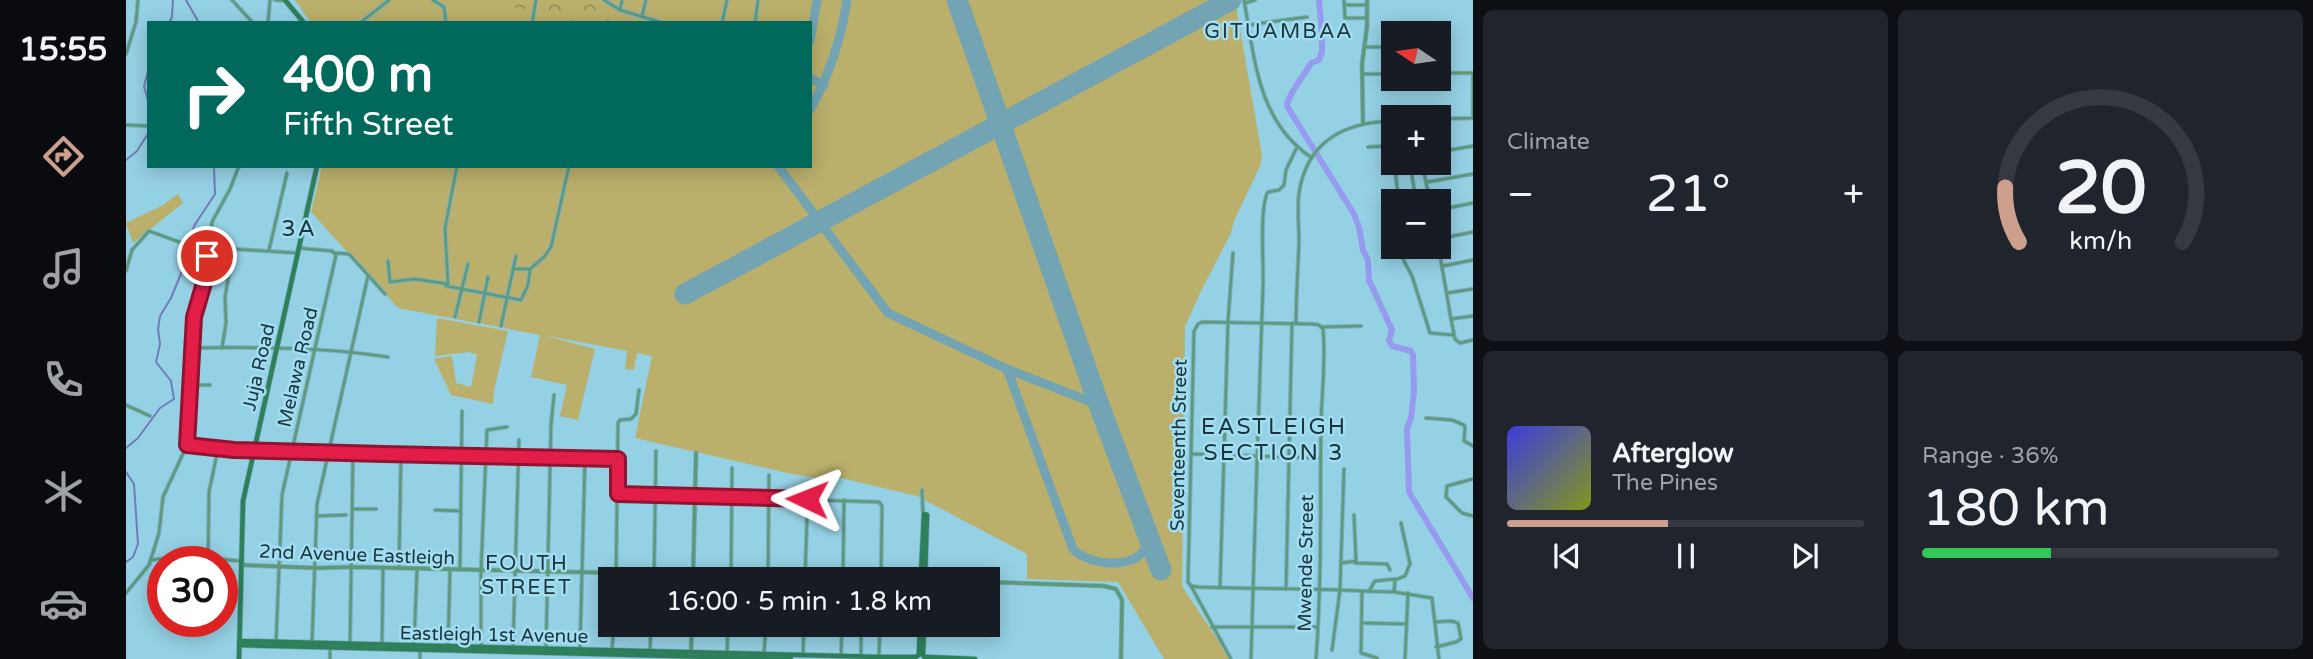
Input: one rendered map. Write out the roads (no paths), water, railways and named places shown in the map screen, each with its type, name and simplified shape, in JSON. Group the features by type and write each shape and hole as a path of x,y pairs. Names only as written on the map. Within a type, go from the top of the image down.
{"main road":[{"path":"285,1 302,21"},
{"name":"Juja Road","path":"239,657 242,508 317,168"},
{"path":"923,514 927,515 924,567"},
{"path":"239,657 250,644 242,636 240,627"},
{"path":"921,657 922,637"},
{"name":"Eastleigh 1st Avenue","path":"240,643 420,649 546,648 742,659 790,659"},
{"name":"Eastleigh 1st Avenue","path":"276,645 312,643 330,646 481,646 597,657 803,654 975,659"}],"street":[{"path":"126,54 133,34 138,0"},
{"path":"232,0 251,21"},
{"path":"268,21 272,0 285,1"},
{"path":"380,0 383,5"},
{"path":"363,21 389,0"},
{"path":"433,0 444,7 446,21"},
{"path":"532,21 536,0"},
{"path":"604,0 620,10 657,21"},
{"path":"620,10 622,0"},
{"path":"642,16 646,0"},
{"path":"722,21 727,0"},
{"path":"755,21 758,0"},
{"path":"1255,0 1244,1 1263,98 1284,133 1297,147 1313,157"},
{"path":"1363,123 1362,74 1367,18 1367,2 1344,2 1344,18 1367,18"},
{"path":"1249,25 1307,17"},
{"path":"126,34 133,34"},
{"path":"1363,47 1381,47"},
{"path":"1451,73 1473,73 1473,118 1451,119"},
{"path":"1362,74 1381,74"},
{"path":"1286,589 1299,195 1305,172 1323,142 1363,123 1381,122"},
{"path":"126,125 147,126"},
{"path":"1368,147 1381,146"},
{"path":"1451,150 1473,146"},
{"path":"1251,659 1264,258 1262,207 1268,192 1279,190 1284,185 1286,170 1297,147"},
{"path":"155,546 163,497 187,445 195,313 204,283 214,217 238,168"},
{"path":"439,284 448,284 445,228 457,168"},
{"path":"513,269 530,269 551,247 569,168"},
{"path":"269,250 287,173"},
{"path":"1427,182 1473,174"},
{"path":"1425,175 1428,189"},
{"path":"1451,207 1473,203"},
{"path":"126,271 132,250 149,231 182,243 209,244 233,249 349,254 385,294"},
{"path":"1451,236 1473,232"},
{"path":"127,248 132,250"},
{"path":"222,348 226,323 225,298 233,249"},
{"name":"Melawa Road","path":"276,645 281,505 335,253"},
{"path":"1220,588 1228,321 1233,253"},
{"path":"501,326 516,256"},
{"path":"1404,259 1412,276 1430,332 1435,335 1453,335"},
{"path":"1442,259 1454,340 1460,343 1473,340"},
{"path":"1443,265 1473,260"},
{"path":"388,261 390,282 421,279 463,290 522,299 528,285 530,269"},
{"path":"455,317 468,264"},
{"path":"312,643 317,516 368,276"},
{"path":"479,322 488,277"},
{"path":"1447,293 1473,289"},
{"path":"1451,319 1473,316"},
{"name":"Seventeenth Street","path":"1191,586 1188,582 1194,331 1198,324 1207,321 1228,321"},
{"path":"1228,321 1294,323 1322,327 1361,326"},
{"name":"Mwende Street","path":"1316,659 1324,354 1322,327"},
{"path":"192,348 276,348 388,357"},
{"path":"190,385 211,385"},
{"path":"616,567 620,420 631,419 636,414 639,390"},
{"path":"546,648 554,395"},
{"path":"126,405 150,416"},
{"path":"460,571 462,411"},
{"path":"1426,418 1452,420 1464,425 1464,441 1473,446"},
{"path":"481,646 481,571 487,435 490,428 508,427"},
{"path":"509,659 516,572 519,440"},
{"path":"187,445 218,449 618,459"},
{"path":"208,546 209,492 218,449"},
{"path":"654,567 656,451"},
{"path":"350,645 353,452"},
{"path":"693,567 696,453"},
{"path":"400,569 401,454"},
{"path":"1193,454 1321,458"},
{"path":"580,649 585,458"},
{"path":"731,567 732,468"},
{"path":"1332,650 1341,563 1344,469"},
{"path":"769,475 769,567"},
{"path":"1473,479 1447,486 1446,497 1462,513 1473,516"},
{"path":"806,567 808,486"},
{"path":"922,490 923,514"},
{"path":"618,494 880,502 881,567"},
{"path":"843,567 844,500"},
{"path":"353,509 376,509"},
{"path":"435,510 461,511"},
{"path":"317,516 346,515"},
{"path":"1354,516 1355,562"},
{"path":"1369,591 1378,580 1405,576 1410,564 1401,523"},
{"name":"2nd Avenue Eastleigh","path":"241,563 279,567 598,575"},
{"path":"1341,563 1387,564 1391,570"},
{"path":"126,593 140,579 147,567"},
{"path":"382,645 383,568"},
{"path":"414,645 416,569"},
{"path":"448,646 450,570"},
{"path":"1394,592 1396,579"},
{"path":"1000,582 1104,586 1116,589 1122,597 1121,659"},
{"path":"1191,586 1394,592 1432,598 1439,659"},
{"path":"1191,586 1231,659"},
{"path":"1362,591 1362,655 1377,658"},
{"path":"1405,659 1408,593"},
{"path":"1435,622 1458,623 1461,634 1461,639 1456,642 1436,647"},
{"path":"1362,623 1407,624"},
{"path":"1212,627 1317,627"},
{"path":"612,651 613,637"},
{"path":"650,652 651,637"},
{"path":"691,656 692,637"},
{"path":"727,654 728,637"},
{"path":"764,654 765,637"},
{"path":"803,654 804,637"},
{"path":"841,656 842,637"},
{"path":"861,637 861,656"},
{"path":"879,657 880,637"},
{"path":"330,646 330,659"},
{"path":"420,649 420,659"}],"waterway":[{"path":"170,21 173,0"},
{"path":"186,0 198,21"},
{"path":"1319,0 1322,51 1319,60 1311,63 1287,106 1354,214 1368,260 1369,280 1392,330 1389,340 1392,346 1411,351 1413,355 1414,392 1407,429 1409,492 1473,598"},
{"path":"147,75 144,86 147,97"},
{"path":"126,160 137,151 147,135"},
{"path":"126,448 138,438 160,408 174,399 171,381 156,362 160,344 160,316 171,298 189,254 194,226 215,194 214,168"},
{"path":"126,472 134,484 138,544 133,557 126,562"}],"district":[{"name":"GITUAMBAA","path":"1279,31"},
{"name":"3A","path":"299,228"},
{"name":"EASTLEIGH SECTION 3","path":"1274,439"},
{"name":"FOUTH STREET","path":"527,575"}]}
